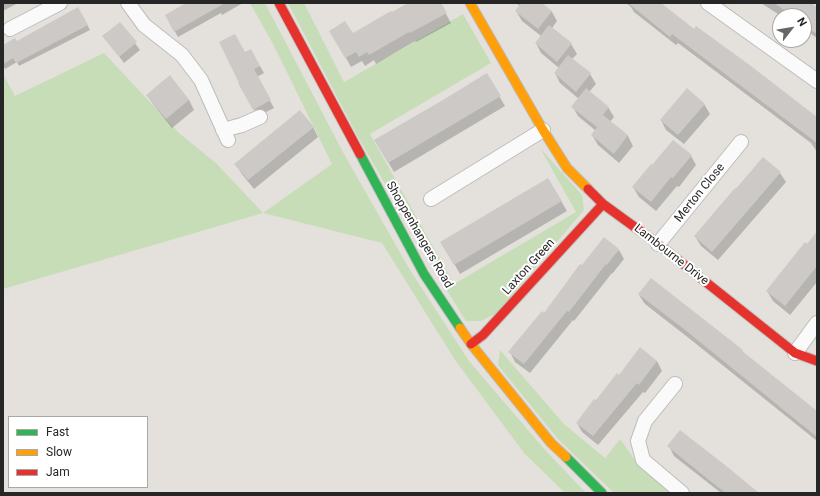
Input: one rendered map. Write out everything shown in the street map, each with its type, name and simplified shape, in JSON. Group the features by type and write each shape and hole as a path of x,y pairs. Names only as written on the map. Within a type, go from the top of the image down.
{"street":[{"path":"10,29 60,3"},
{"name":"Shoppenhangers Road","path":"279,3 424,274 471,344 551,443 602,493"},
{"name":"Lambourne Drive","path":"470,3 543,130 567,168 603,204 658,244 795,353 817,361"},
{"path":"708,3 817,81"},
{"path":"133,4 144,25 182,55 201,80 226,135 242,125 260,117"},
{"path":"430,199 543,130"},
{"name":"Merton Close","path":"658,244 742,142"},
{"name":"Laxton Green","path":"471,344 483,335 603,204"},
{"path":"795,353 817,323"},
{"path":"675,384 645,421 638,441 643,460 682,493"}],"green space":[{"path":"250,3 265,3 344,154 410,270 469,361 545,450 586,493 565,493 524,453 455,360 382,243 263,213 332,164 273,44"},
{"path":"288,3 304,3 344,82 463,14 491,63 370,134 454,284 576,212 540,148 582,195 584,210 497,313 481,321 466,321 358,137"},
{"path":"104,53 179,133 217,164 263,213 3,289 3,102 5,101 3,98 3,74 15,96"},
{"path":"500,350 564,424 605,458 620,439 635,460 674,493 614,493 557,438 498,365"}],"building":[{"path":"186,3 225,3 174,32 165,15"},
{"path":"408,3 441,3 447,13 410,33 409,32 369,55 367,52 359,57 356,52 345,58 329,31 345,21 353,33"},
{"path":"521,3 542,3 552,11 538,29 515,11"},
{"path":"628,3 661,3 694,29 696,26 751,66 817,117 817,143 672,34 670,37"},
{"path":"774,3 811,3 817,7 817,34 812,31 812,8 781,8"},
{"path":"78,7 88,25 16,63 13,58 3,64 3,45 15,38 17,41"},
{"path":"120,22 137,42 119,57 102,36"},
{"path":"549,25 572,43 557,62 535,43"},
{"path":"235,34 245,52 251,49 260,66 254,69 271,100 253,110 238,83 219,42"},
{"path":"568,55 591,73 576,92 554,73"},
{"path":"487,73 501,96 388,163 374,140"},
{"path":"170,75 189,100 166,119 146,95"},
{"path":"586,88 609,107 603,115 628,135 614,154 591,135 597,127 571,107"},
{"path":"687,88 705,104 678,135 660,120"},
{"path":"300,110 314,127 248,180 234,164"},
{"path":"673,140 692,155 673,178 671,177 651,202 632,187"},
{"path":"763,157 781,172 712,252 694,236"},
{"path":"548,178 562,201 454,265 440,242"},
{"path":"817,231 817,266 785,306 766,291 805,242 807,244"},
{"path":"604,237 619,249 569,312 567,311 524,364 508,352 542,311 544,313 580,264 582,265"},
{"path":"651,278 743,350 742,351 817,411 817,437 684,329 638,294"},
{"path":"640,347 657,361 639,385 637,383 593,436 576,423 594,399 596,400 617,373 619,375"},
{"path":"680,430 759,493 726,493 714,484 667,446"}],"traffic: fast":[{"path":"360,154 424,274 460,328"},
{"path":"566,457 602,493"}],"traffic: slow":[{"path":"470,3 543,130 567,168 588,189"},
{"path":"460,328 471,344 551,443 566,457"}],"traffic: jam":[{"path":"279,3 360,154"},
{"path":"588,189 603,204 658,244 795,353 817,361"},
{"path":"471,344 483,335 603,204"}]}
